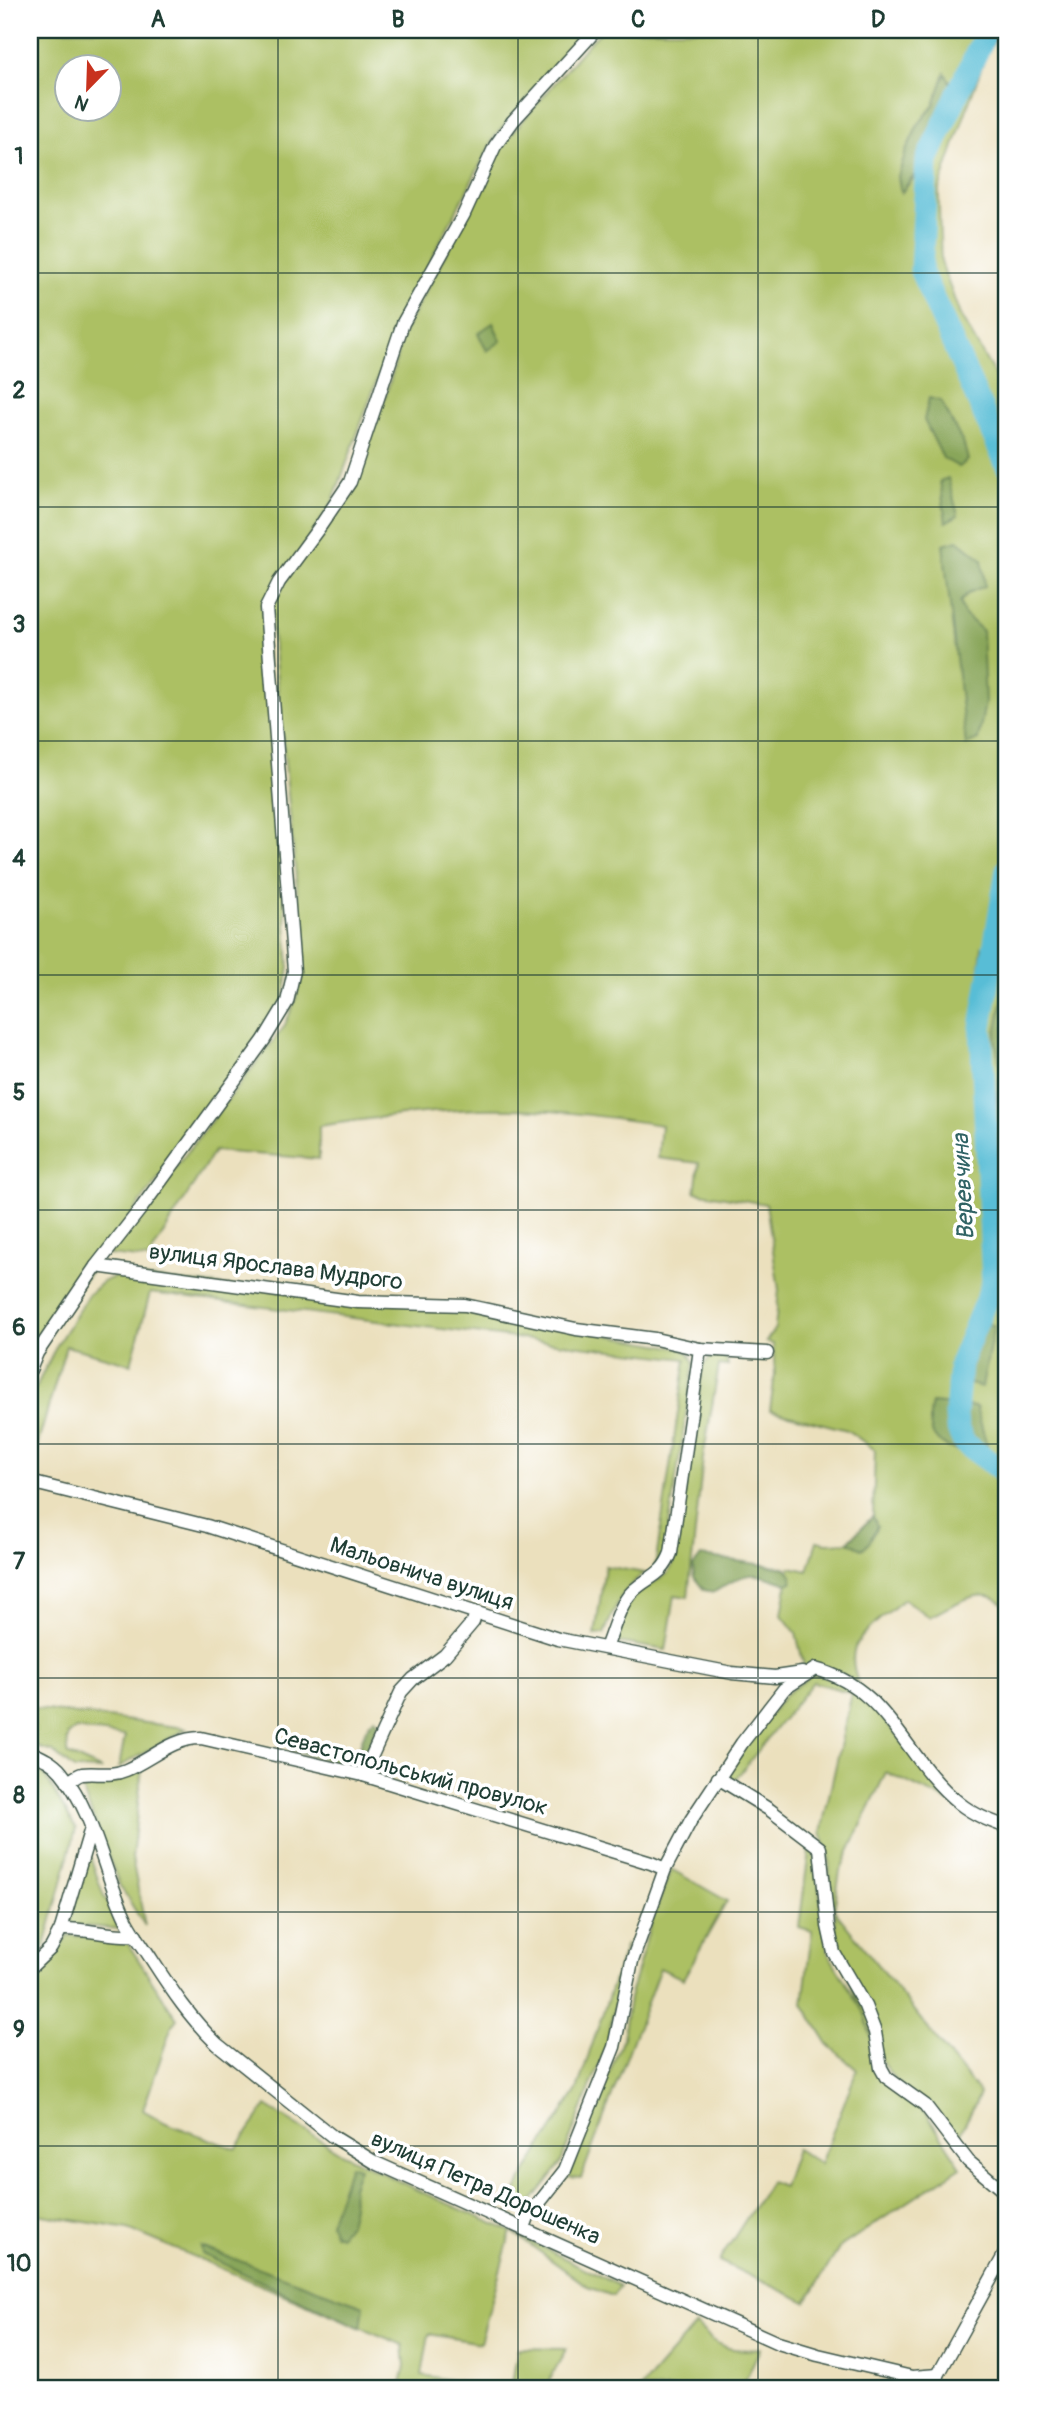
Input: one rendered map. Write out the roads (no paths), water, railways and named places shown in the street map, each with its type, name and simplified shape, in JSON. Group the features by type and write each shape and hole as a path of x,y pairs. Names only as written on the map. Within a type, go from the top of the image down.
{"street":[{"path":"30,1370 33,1351 142,1208 256,1051 287,1002 294,971 266,608 279,582 350,481 403,323 464,214 495,146 513,121 596,30"},
{"name":"вулиця Ярослава Мудрого","path":"96,1266 358,1302 465,1305 576,1329 655,1339 700,1349 767,1353"},
{"path":"606,1648 624,1602 641,1585 658,1575 671,1553 700,1349"},
{"name":"Мальовнича вулиця","path":"30,1482 207,1526 558,1639 748,1675 775,1677 811,1671"},
{"path":"363,1775 401,1692 413,1679 446,1655 473,1622 476,1613"},
{"path":"524,2228 528,2217 565,2169 614,2047 632,1961 665,1869 718,1778 784,1689 811,1671 834,1674 876,1702 930,1774 959,1803 981,1817 1007,1827"},
{"name":"Севастопольський провулок","path":"68,1782 81,1774 100,1775 124,1771 177,1741 201,1738 363,1775 665,1869"},
{"name":"вулиця Петра Дорошенка","path":"30,1752 51,1763 68,1782 91,1828 108,1879 136,1935 181,2006 217,2044 332,2136 376,2163 778,2343 912,2377 938,2375"},
{"path":"718,1778 770,1810 820,1848 828,1926 834,1953 865,2007 875,2032 881,2068 886,2077 925,2105 968,2161 1007,2194"},
{"path":"30,1968 51,1948 61,1929 91,1828"},
{"path":"61,1929 73,1928 120,1936 136,1935"},
{"path":"937,2389 938,2375 1007,2250"}],"waterway":[{"name":"Веревчина","path":"987,30 927,160 921,271 1007,466"},
{"name":"Веревчина","path":"1007,870 981,1027 993,1283 960,1364 956,1414 957,1427 964,1443 1007,1474"}]}
